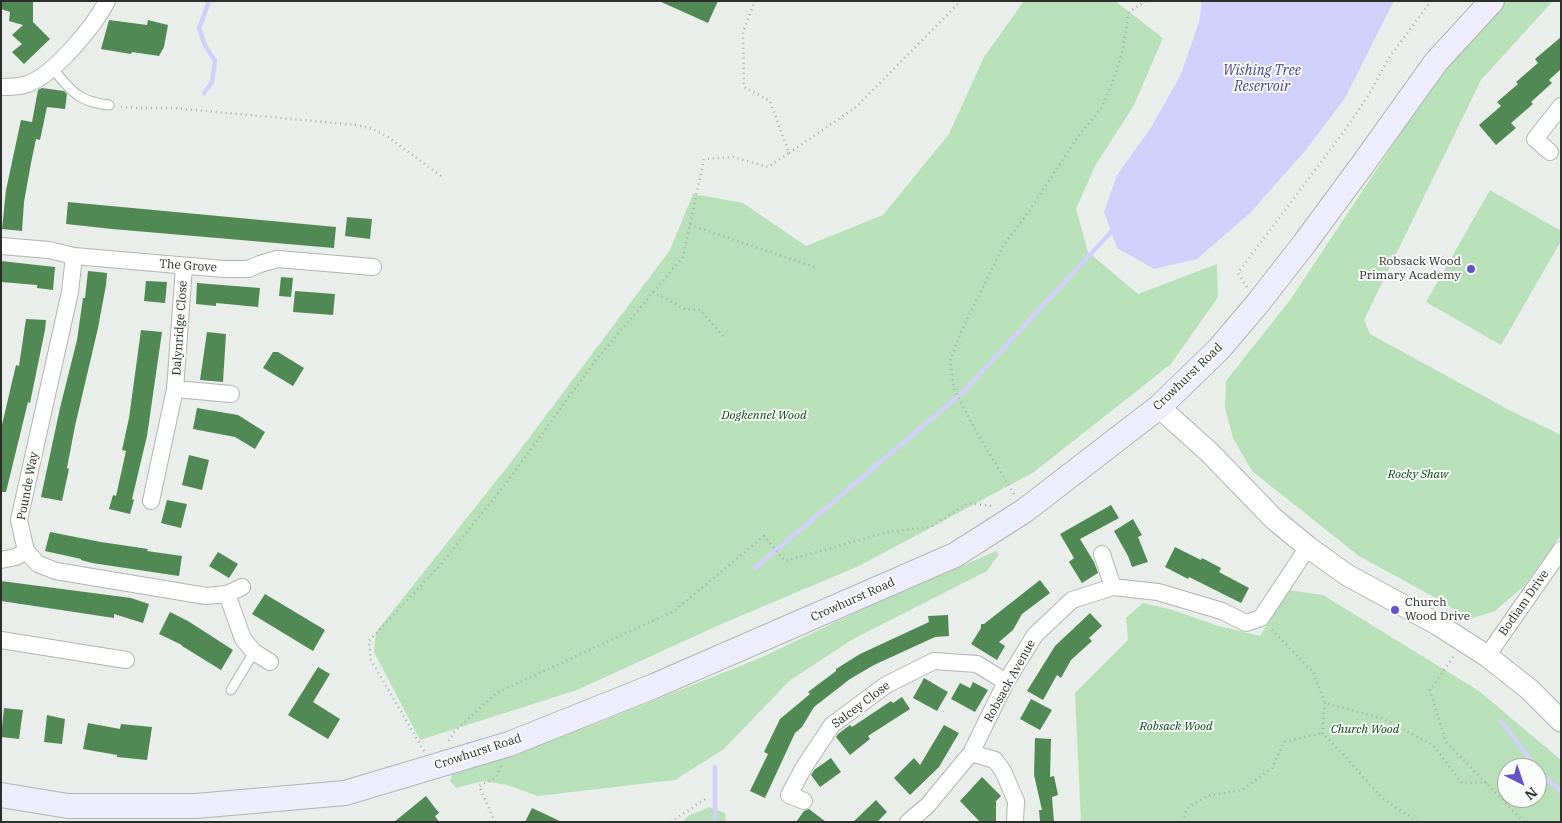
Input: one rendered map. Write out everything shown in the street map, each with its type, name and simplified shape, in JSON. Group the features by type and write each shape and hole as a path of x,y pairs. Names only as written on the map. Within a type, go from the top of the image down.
{"main road":[{"name":"Crowhurst Road","path":"1,795 68,806 196,806 345,793 509,744 654,686 955,555 1024,510 1160,407 1219,349 1258,303 1363,164 1436,62 1492,1"}],"street":[{"path":"1,87 26,85 53,69 83,37 107,1"},
{"path":"1550,152 1535,139 1561,106"},
{"name":"The Grove","path":"1,246 49,250 74,256 184,267 248,269 278,259 373,267"},
{"name":"Pounde Way","path":"26,551 19,520 68,300 74,256"},
{"name":"Dalynridge Close","path":"152,501 175,389 184,267"},
{"name":"Dalynridge Close","path":"175,389 231,394"},
{"path":"1160,407 1209,452 1274,519 1308,547 1347,575 1487,656 1529,689 1561,721"},
{"path":"1260,618 1308,547"},
{"name":"Bodiam Drive","path":"1487,656 1561,550"},
{"path":"1,560 16,557 26,551 38,564 56,572 199,595 227,594 242,587"},
{"path":"1102,554 1113,587"},
{"name":"Robsack Avenue","path":"908,822 927,806 972,753 1006,682 1035,635 1072,600 1113,587 1158,592 1222,611 1246,623 1260,618"},
{"path":"227,594 243,639 254,652 270,662"},
{"path":"1,640 126,660"},
{"name":"Salcey Close","path":"804,801 789,795 804,767 832,725 886,685 934,661 977,664 1006,682"},
{"path":"972,753 995,760 1003,772 1016,802 1015,822"}],"lane":[{"path":"53,69 76,96 88,102 109,106"},
{"path":"231,690 254,652"}],"path":[{"path":"755,1 743,32 744,87 770,101 789,153"},
{"path":"433,766 372,660 369,641 447,557 504,486 596,360 683,257 704,159 733,157 768,167 856,107 961,1"},
{"path":"1024,510 956,394 950,361 961,332 1004,244 1026,217 1077,138 1102,107 1122,53 1129,12 1146,1"},
{"path":"1238,273 1345,130 1368,96 1389,58 1431,1"},
{"path":"109,106 173,108 357,125 373,129 388,137 441,176"},
{"path":"690,225 818,268"},
{"path":"653,292 685,310 700,310 723,336"},
{"path":"449,741 454,732 496,693 674,611 764,536 785,562 887,532 931,527 968,503 1024,510"},
{"path":"1260,618 1313,672 1325,703 1322,734"},
{"path":"1464,641 1430,690 1446,742 1524,822"},
{"path":"1325,703 1384,719 1433,745 1462,783 1487,783"},
{"path":"1183,822 1187,808 1207,796 1242,790 1272,768 1284,742 1322,734"},
{"path":"1322,734 1343,754 1382,798 1418,822"},
{"path":"495,822 479,786 496,778 509,744"},
{"path":"670,822 708,797"}],"green space":[{"name":"Dogkennel Wood","path":"1024,1 1115,1 1163,38 1134,105 1095,166 1076,209 1088,252 1138,294 1217,264 1218,297 1171,364 1034,472 861,565 717,626 577,690 420,740 374,652 376,632 508,466 670,250 693,194 743,203 806,246 883,215 949,134 984,57"},
{"name":"Rocky Shaw","path":"1503,1 1553,1 1481,80 1364,320 1370,334 1511,411 1561,435 1561,535 1524,586 1495,611 1470,619 1359,556 1252,471 1233,438 1225,408 1226,381 1290,300 1440,74"},
{"path":"1490,190 1561,231 1561,241 1501,345 1426,302"},
{"path":"996,551 999,554 987,571 853,639 789,681 724,749 675,780 538,796 507,785 483,781 456,788 450,781 452,774 478,758 587,727 760,658 861,610"},
{"path":"1287,590 1323,595 1479,691 1561,760 1561,822 1081,822 1075,693 1128,640 1126,618 1143,603 1173,610 1218,626 1260,636"},
{"path":"709,807 725,813 726,822 682,822 688,816"}],"water":[{"name":"Wishing Tree Reservoir","path":"1202,1 1394,1 1345,98 1305,151 1250,213 1197,259 1154,269 1117,248 1104,212 1117,175 1152,126 1181,74 1199,22"}],"building":[{"path":"1,1 33,1 33,22 50,39 24,64 12,52 22,44 12,35 23,25 9,21 10,12 1,9"},
{"path":"659,1 718,1 708,23"},
{"path":"109,20 147,25 148,20 168,25 164,47 159,56 101,49"},
{"path":"1561,37 1561,69 1549,80 1552,83 1531,102 1533,104 1511,123 1516,128 1496,145 1479,125 1501,106 1497,102 1518,84 1516,82 1538,63 1535,59"},
{"path":"42,88 64,91 67,94 65,109 47,107 40,140 36,139 31,163 24,202 22,231 2,229 6,190 21,120 32,122 38,90"},
{"path":"68,202 336,227 334,248 66,224"},
{"path":"347,217 372,219 370,239 345,236"},
{"path":"1,261 55,267 53,290 37,288 37,285 1,282"},
{"path":"88,271 107,273 106,285 75,426 62,501 41,497 77,340"},
{"path":"281,277 293,278 291,297 279,296"},
{"path":"146,281 167,282 165,303 144,301"},
{"path":"197,283 260,288 258,307 216,303 216,306 196,304"},
{"path":"295,291 335,294 333,315 293,312"},
{"path":"26,319 46,320 45,330 30,403 28,402 6,492 1,492 1,429 16,365 19,366"},
{"path":"141,330 162,332 147,436 130,514 109,509 113,495 116,496 126,451 122,450 129,418"},
{"path":"207,332 226,334 223,382 200,380"},
{"path":"273,352 278,352 304,368 293,386 263,368"},
{"path":"197,408 238,415 265,432 255,449 235,437 193,429"},
{"path":"189,455 209,460 202,490 182,485"},
{"path":"167,500 187,504 181,528 161,523"},
{"path":"1111,505 1119,518 1080,539 1094,562 1098,573 1082,583 1069,562 1074,558 1060,534"},
{"path":"1133,519 1142,535 1138,537 1148,562 1132,567 1114,531"},
{"path":"50,532 182,556 179,576 92,563 45,551"},
{"path":"1175,547 1221,568 1219,572 1249,588 1241,603 1165,567"},
{"path":"218,552 238,564 229,578 209,566"},
{"path":"1040,580 1050,593 1022,614 1013,630 999,642 1005,646 997,660 971,644 981,628 981,624 984,624"},
{"path":"1,581 131,598 149,604 143,623 114,614 114,618 1,601"},
{"path":"265,594 325,630 313,651 252,614"},
{"path":"170,612 188,621 233,650 221,670 182,645 159,634"},
{"path":"1090,613 1102,626 1089,638 1092,641 1071,660 1061,678 1057,675 1043,700 1027,691 1055,646"},
{"path":"948,615 949,636 935,637 874,665 850,679 814,707 802,727 795,733 765,798 750,791 768,754 764,752 780,719 810,694 808,692 836,671 836,669 860,654 929,622 928,616"},
{"path":"318,667 330,674 313,702 340,719 328,739 288,715"},
{"path":"924,678 948,692 937,711 913,698"},
{"path":"973,682 988,690 975,712 951,699 960,683 970,688"},
{"path":"902,697 910,709 868,736 870,739 850,755 836,737 838,734 891,701 893,703"},
{"path":"1031,699 1052,710 1040,730 1020,719"},
{"path":"4,708 23,710 19,739 1,737"},
{"path":"47,715 65,719 62,744 44,742"},
{"path":"88,723 120,729 121,724 152,727 147,760 117,757 117,755 83,749"},
{"path":"944,725 959,733 939,767 910,795 894,778 914,758 920,765"},
{"path":"1035,738 1051,739 1050,777 1054,776 1058,795 1052,797 1054,822 1040,822 1039,810 1042,810 1034,775"},
{"path":"831,758 841,772 820,787 811,775 814,770"},
{"path":"982,777 1001,796 996,801 996,822 980,822 960,801"},
{"path":"426,796 439,813 435,816 439,822 394,822"},
{"path":"876,800 887,812 877,822 853,822"},
{"path":"532,808 562,822 525,822"},
{"path":"809,809 826,822 796,822 804,811"}],"waterway":[{"path":"204,93 212,82 215,61 206,47 199,29 209,1"},
{"path":"755,568 962,393 1111,232"},
{"path":"1501,721 1529,758"},
{"path":"715,767 715,822"},
{"path":"1547,779 1561,791"}],"place":[{"name":"Robsack Wood Primary Academy","path":"1471,269"},
{"name":"Church Wood Drive","path":"1395,610"}],"park label":[{"name":"Robsack Wood","path":"1176,727"},
{"name":"Church Wood","path":"1365,730"}]}
